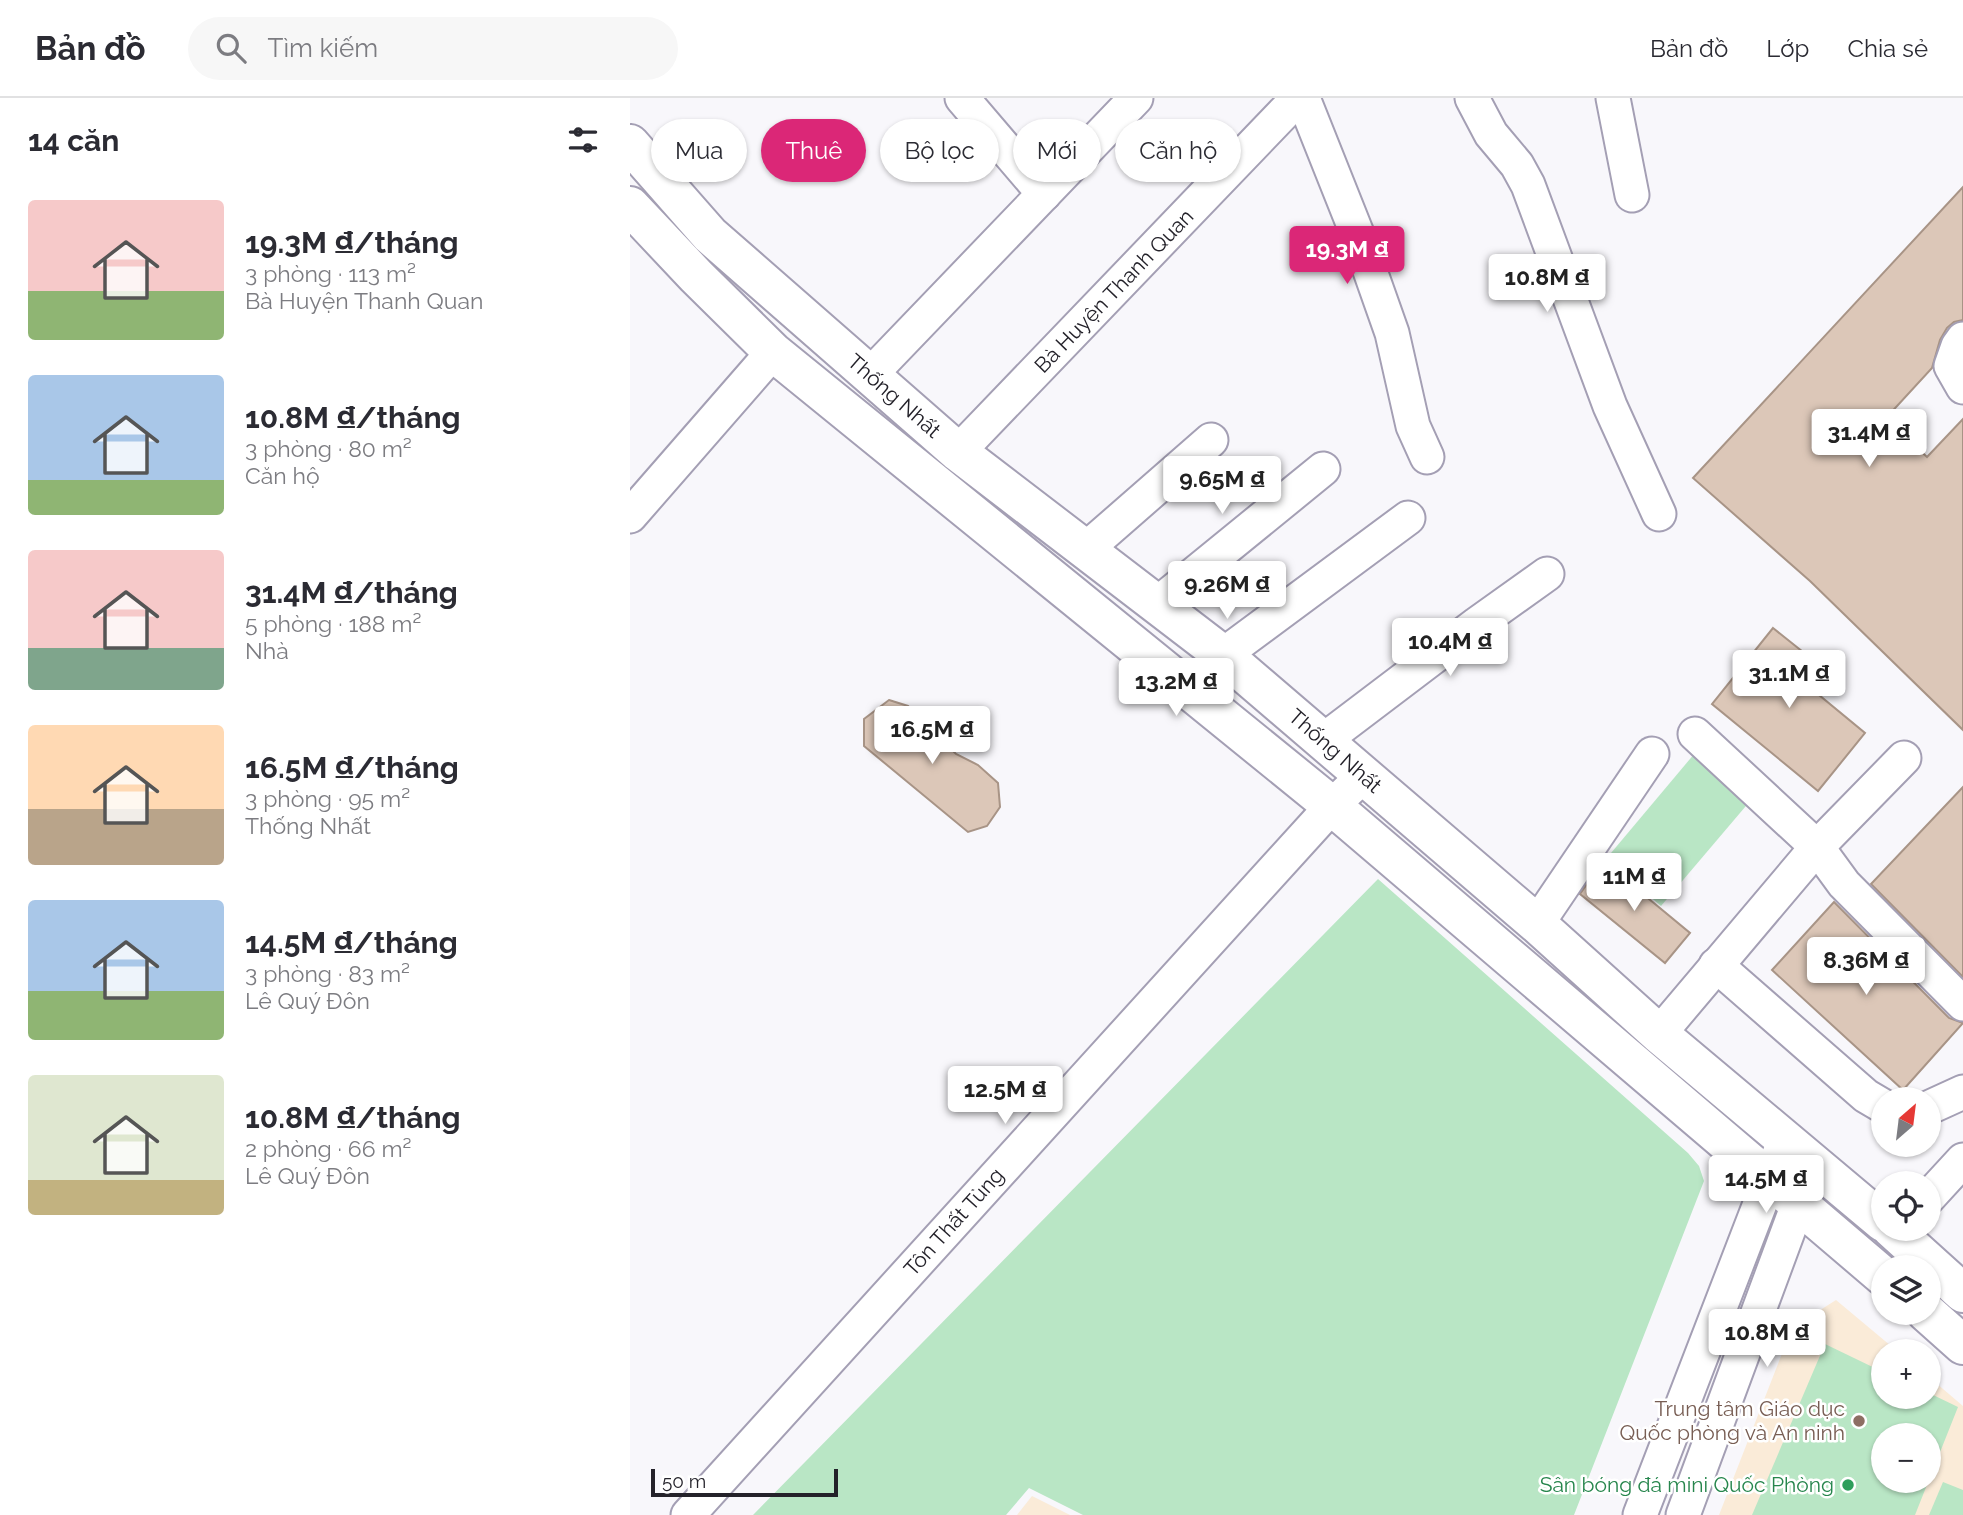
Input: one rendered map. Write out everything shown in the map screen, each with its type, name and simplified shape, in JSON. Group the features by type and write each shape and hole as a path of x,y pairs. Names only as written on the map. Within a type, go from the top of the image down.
{"main road":[{"name":"Thống Nhất","path":"630,145 710,235 869,376 958,452 1223,655 1536,924 1658,1034 1871,1210"},
{"name":"Thống Nhất","path":"630,206 773,352 1332,806 1871,1266"},
{"name":"Thống Nhất","path":"1907,1241 1963,1293"},
{"path":"1941,1325 1963,1345"}],"street":[{"path":"869,376 1136,98"},
{"path":"1300,98 1356,231 1392,333 1413,426 1427,457"},
{"name":"Bà Huyện Thanh Quan","path":"958,452 1300,98"},
{"path":"1472,98 1492,134 1517,165 1528,185 1610,406 1659,514"},
{"path":"1613,98 1632,195"},
{"path":"975,103 1044,194"},
{"path":"1963,340 1951,366 1963,387"},
{"path":"630,516 773,352"},
{"path":"1085,550 1211,440"},
{"path":"1156,605 1323,470"},
{"path":"1223,655 1408,518"},
{"path":"1324,740 1546,574"},
{"path":"1695,734 1817,847 1843,884 1963,1004"},
{"path":"1536,924 1652,754"},
{"path":"1658,1034 1817,847 1904,758"},
{"name":"Tôn Thất Tùng","path":"688,1515 1332,806 1363,776"},
{"path":"1716,965 1871,1099"},
{"path":"1941,1102 1963,1092"},
{"path":"1640,1515 1785,1139"},
{"path":"1941,1184 1963,1160"},
{"path":"1683,1515 1813,1164"}],"shaded area":[{"name":"Trung tâm Giáo dục Quốc phòng và An ninh","path":"1836,1300 1883,1339 1871,1339 1871,1409 1941,1409 1941,1387 1963,1406 1963,1515 1719,1515 1792,1328"},
{"path":"1032,1496 1070,1515 1017,1515"}],"green space":[{"path":"1695,753 1751,800 1661,906 1606,859"},
{"path":"1378,879 1688,1153 1699,1166 1704,1181 1574,1515 1083,1515 1029,1488 1006,1515 753,1515"},
{"path":"1825,1344 1871,1366 1871,1409 1941,1409 1941,1399 1958,1407 1941,1450 1941,1423 1871,1423 1871,1493 1924,1493 1915,1515 1752,1515"},
{"path":"1943,1482 1963,1490 1963,1515 1929,1515 1938,1493 1941,1493"}],"building":[{"path":"1963,187 1963,320 1954,322 1947,328 1940,340 1932,368 1886,418 1927,457 1963,419 1963,730 1810,581 1693,478"},
{"path":"1773,628 1828,672 1813,690 1865,733 1818,791 1712,704"},
{"path":"889,700 908,706 956,754 978,765 998,783 1000,807 987,826 968,832 864,746 864,719"},
{"path":"1963,787 1963,977 1871,884"},
{"path":"1603,861 1690,933 1665,963 1580,894"},
{"path":"1834,902 1949,1018 1963,1023 1906,1087 1900,1087 1772,970"}],"place":[{"name":"Trung tâm Giáo dục Quốc phòng và An ninh","path":"1859,1421"},
{"name":"Sân bóng đá mini Quốc Phòng","path":"1848,1485"}]}
